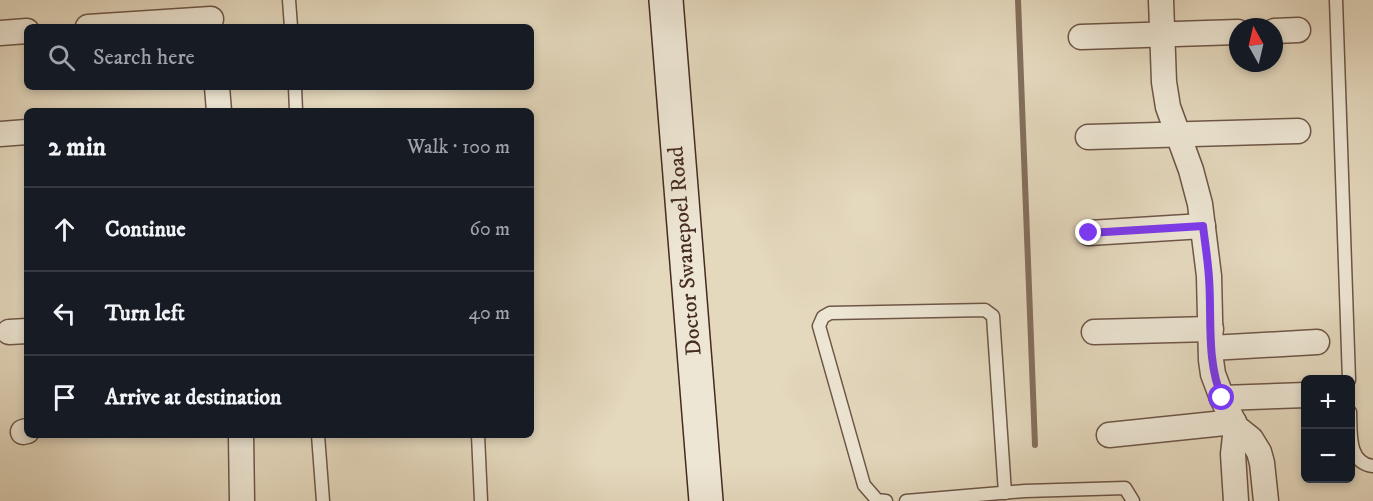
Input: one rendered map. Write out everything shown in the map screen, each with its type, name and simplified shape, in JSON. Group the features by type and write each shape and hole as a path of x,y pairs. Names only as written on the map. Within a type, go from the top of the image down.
{"main road":[{"name":"Doctor Swanepoel Road","path":"666,0 706,501"}],"street":[{"path":"1161,0 1164,82 1168,107 1176,135 1191,170 1200,204 1209,276 1214,374 1222,398 1235,424 1251,439 1259,452 1266,501"},
{"path":"118,24 210,15"},
{"path":"1283,31 1298,30"},
{"path":"0,33 24,31"},
{"path":"1081,37 1229,32"},
{"path":"217,90 219,108"},
{"path":"1088,137 1298,131"},
{"path":"0,134 24,132"},
{"path":"1089,233 1203,226"},
{"path":"1094,332 1317,342"},
{"path":"1222,398 1301,395"},
{"path":"1109,435 1235,424"},
{"path":"1235,424 1233,454 1236,501"},
{"path":"241,438 242,501"}],"lane":[{"path":"289,0 291,24"},
{"path":"1336,0 1349,375"},
{"path":"295,90 296,108"},
{"path":"886,501 877,500 864,485 819,326 823,317 830,313 985,310 993,316 1005,493"},
{"path":"1351,429 1352,447 1359,459 1373,466"},
{"path":"318,438 323,501"},
{"path":"478,438 480,501"},
{"path":"906,501 1005,493 1125,488 1133,501"}],"waterway":[{"path":"1018,0 1035,445"}],"route":[{"path":"1089,233 1203,226 1209,276 1211,360 1222,398"}]}
